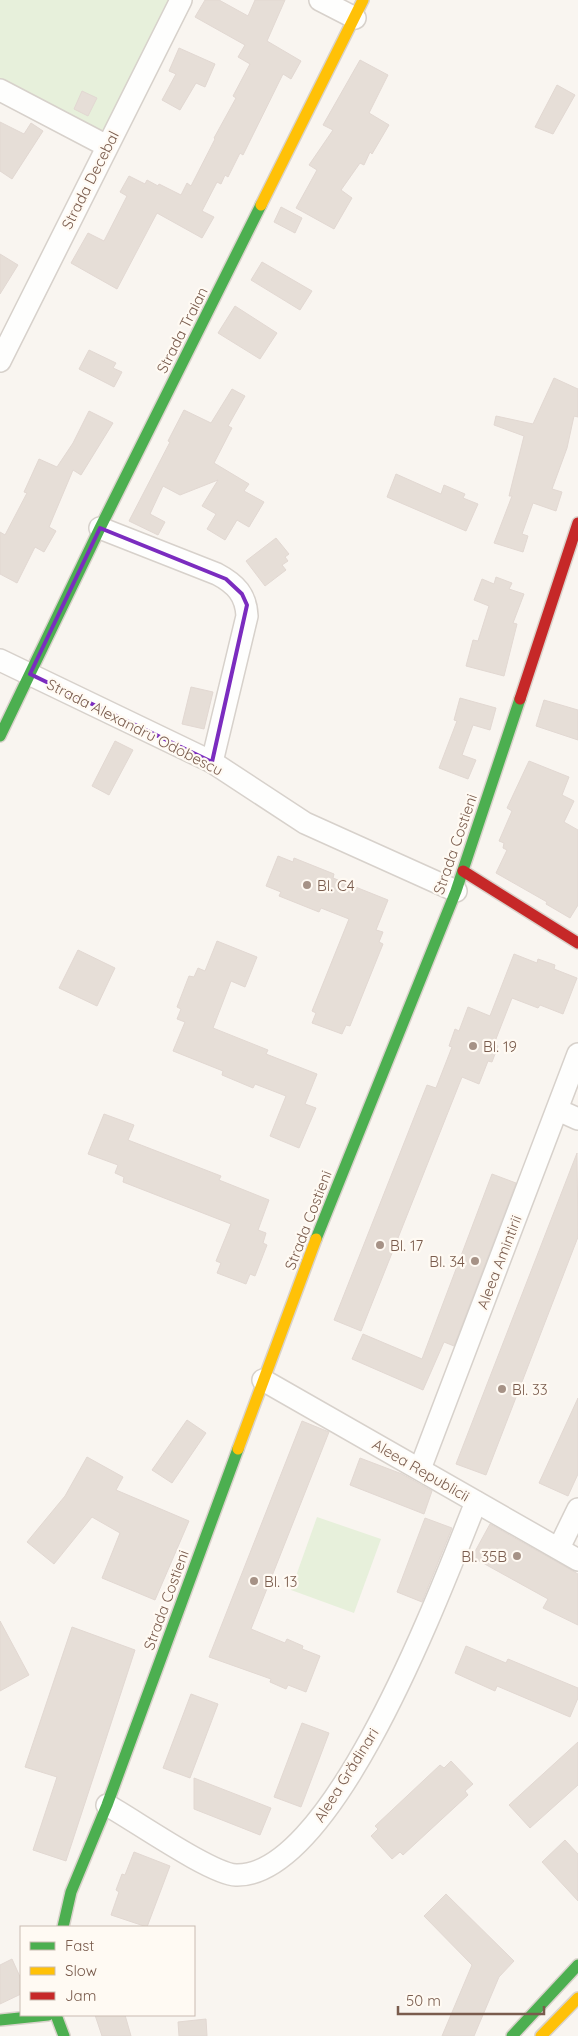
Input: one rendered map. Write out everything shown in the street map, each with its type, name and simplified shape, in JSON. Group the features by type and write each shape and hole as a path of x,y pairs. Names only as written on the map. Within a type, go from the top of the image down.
{"street":[{"name":"Strada Decebal","path":"0,361 181,0"},
{"path":"320,0 359,9"},
{"name":"Strada Traian","path":"0,736 100,528 359,9"},
{"path":"0,90 107,146"},
{"name":"Strada Costieni","path":"63,1926 71,1892 107,1805 263,1380 336,1188 459,881 578,523"},
{"path":"100,528 218,574 235,585 242,594 247,605 247,616 212,762"},
{"name":"Strada Alexandru Odobescu","path":"0,660 212,762 305,823 459,881"},
{"path":"459,881 578,943"},
{"name":"Aleea Amintirii","path":"420,1469 578,1054"},
{"path":"558,1110 578,1119"},
{"name":"Aleea Republicii","path":"263,1380 578,1560"},
{"name":"Aleea Grădinari","path":"107,1805 203,1863 234,1875 247,1875 262,1870 296,1845 321,1820 359,1760 408,1670 476,1502"},
{"path":"559,1548 578,1509"},
{"path":"512,2036 578,1965"},
{"path":"540,2036 578,1998"},
{"path":"0,2020 38,2016"},
{"path":"56,2016 64,2036"}],"highlighted area":[{"path":"100,528 226,579 242,594 247,605 212,762 30,674"}],"green space":[{"path":"0,0 177,0 106,140 0,85"},
{"path":"317,1517 381,1539 354,1613 291,1590"}],"building":[{"path":"205,0 219,0 248,16 255,0 285,0 267,41 301,61 291,79 283,74 243,155 240,153 228,177 225,175 221,184 217,182 202,211 214,217 202,238 157,213 117,289 71,263 88,233 104,241 127,196 120,192 129,176 145,184 147,180 158,186 159,184 181,195 187,183 191,186 236,98 233,96 250,64 238,57 245,45 195,17"},
{"path":"179,48 215,64 205,87 196,83 180,110 162,100 176,74 169,71"},
{"path":"360,60 388,75 369,113 389,125 372,154 370,152 364,165 360,163 341,190 352,198 334,229 296,208 317,170 309,165 333,130 323,125"},
{"path":"557,85 575,95 553,134 535,127"},
{"path":"82,91 97,98 88,116 74,109"},
{"path":"0,122 24,134 31,123 43,131 12,179 0,171"},
{"path":"281,207 302,218 295,233 274,222"},
{"path":"0,254 18,265 0,294"},
{"path":"262,262 312,291 300,310 251,280"},
{"path":"235,306 277,333 260,359 218,333"},
{"path":"89,350 116,363 113,368 122,372 114,387 79,369"},
{"path":"554,378 578,389 578,417 574,416 567,448 552,489 562,492 556,511 533,503 522,534 528,536 523,552 494,543 512,496 509,496 524,436 494,425 496,416 533,424"},
{"path":"232,389 245,396 228,426 232,428 214,463 249,484 244,491 264,502 249,527 237,520 225,540 207,529 216,514 202,506 218,480 180,495 163,486 150,514 165,522 158,535 129,521 170,442 168,441 184,410 211,423"},
{"path":"89,411 113,423 81,475 73,470 49,527 56,531 44,552 35,547 17,583 0,574 0,532 5,535 27,493 24,492 39,459 57,467 73,443"},
{"path":"396,474 441,494 444,485 465,494 463,498 478,504 466,531 387,497"},
{"path":"276,538 289,554 285,557 288,561 282,565 286,570 265,586 246,561"},
{"path":"496,577 512,583 509,589 524,594 513,623 517,624 504,676 466,666 473,640 478,641 489,606 474,600 482,579 494,584"},
{"path":"191,687 213,692 204,729 182,724"},
{"path":"460,698 496,708 490,730 473,725 462,755 476,760 468,779 439,768 457,721 454,720"},
{"path":"544,700 578,710 578,740 536,726"},
{"path":"115,741 133,750 109,795 92,786"},
{"path":"529,761 569,777 562,795 574,801 564,822 578,830 578,905 570,918 546,904 547,902 496,873 507,850 503,848 504,843 499,841 512,811 507,808"},
{"path":"278,856 293,862 294,858 334,874 333,878 388,900 376,930 383,932 379,942 383,944 350,1026 346,1025 342,1034 312,1023 316,1013 312,1011 349,919 321,908 319,912 279,896 281,892 266,886"},
{"path":"217,941 257,957 245,987 231,981 213,1028 268,1050 266,1054 317,1074 305,1104 316,1108 299,1148 270,1136 286,1096 255,1084 253,1088 222,1075 223,1071 173,1051 185,1022 177,1019 181,1009 177,1007 189,976 194,977 198,968 205,971"},
{"path":"78,950 115,968 97,1006 59,988"},
{"path":"514,954 537,963 538,959 555,965 554,969 577,978 563,1014 540,1005 538,1008 512,998 494,1044 498,1046 492,1062 488,1061 479,1084 462,1077 361,1331 334,1320 427,1085 436,1088 452,1047 449,1046 455,1029 459,1031 468,1007 490,1016"},
{"path":"104,1114 134,1125 128,1140 221,1176 219,1180 269,1200 258,1230 266,1233 263,1243 267,1245 255,1276 250,1274 246,1284 217,1273 221,1263 216,1261 231,1224 123,1182 124,1177 115,1173 118,1165 88,1154"},
{"path":"577,1153 578,1237 486,1475 456,1464"},
{"name":"Bl. 34","path":"492,1174 516,1183 454,1346 444,1342 423,1390 352,1359 363,1334 422,1359"},
{"path":"578,1398 578,1474 568,1496 539,1483"},
{"path":"187,1420 206,1433 172,1483 152,1470"},
{"path":"302,1421 329,1432 251,1629 285,1643 287,1639 303,1646 302,1649 320,1656 306,1692 288,1685 286,1689 270,1682 271,1679 209,1657"},
{"path":"87,1457 123,1477 116,1490 189,1521 155,1600 102,1578 120,1533 92,1517 54,1564 27,1542 65,1496"},
{"path":"360,1458 402,1474 432,1491 424,1514 350,1485"},
{"path":"425,1518 452,1528 422,1602 397,1592"},
{"name":"Bl. 35B","path":"490,1524 578,1574 578,1625 543,1608 548,1599 472,1557"},
{"path":"0,1621 29,1675 0,1691"},
{"path":"72,1627 135,1650 66,1861 33,1850 57,1777 25,1767"},
{"path":"466,1646 506,1663 508,1659 578,1688 578,1698 570,1717 497,1686 495,1691 455,1673"},
{"path":"191,1694 218,1704 190,1778 163,1768"},
{"path":"302,1723 329,1733 301,1807 274,1797"},
{"path":"578,1742 578,1785 530,1828 509,1805"},
{"path":"451,1761 473,1784 465,1791 468,1795 403,1855 400,1852 392,1859 371,1836 378,1829 375,1826 440,1765 444,1768"},
{"path":"194,1778 271,1808 260,1835 194,1809"},
{"path":"565,1840 578,1854 578,1901 542,1862"},
{"path":"134,1852 170,1866 147,1926 111,1915 119,1892 116,1890 122,1874 125,1875"},
{"path":"446,1894 514,1961 499,1977 474,2036 442,2036 472,1965 424,1916"},
{"path":"12,1959 20,1977 20,1994 0,2004 0,1965"},
{"path":"95,2016 125,2016 131,2036 102,2036"},
{"path":"206,2019 207,2036 179,2036 178,2022"}],"traffic: fast":[{"path":"0,736 100,528 261,205"},
{"path":"316,1239 456,891 520,699"},
{"path":"63,1926 71,1892 107,1805 238,1449"},
{"path":"512,2036 578,1965"},
{"path":"0,2020 38,2016"},
{"path":"56,2016 64,2036"}],"traffic: slow":[{"path":"261,205 363,0"},
{"path":"238,1449 316,1239"},
{"path":"541,2036 578,1998"}],"traffic: jam":[{"path":"520,699 578,523"},
{"path":"463,871 578,943"}],"place":[{"name":"Bl. C4","path":"307,885"},
{"name":"Bl. 19","path":"473,1046"},
{"name":"Bl. 17","path":"380,1245"},
{"name":"Bl. 34","path":"475,1261"},
{"name":"Bl. 33","path":"502,1389"},
{"name":"Bl. 35B","path":"517,1556"},
{"name":"Bl. 13","path":"254,1581"}]}
